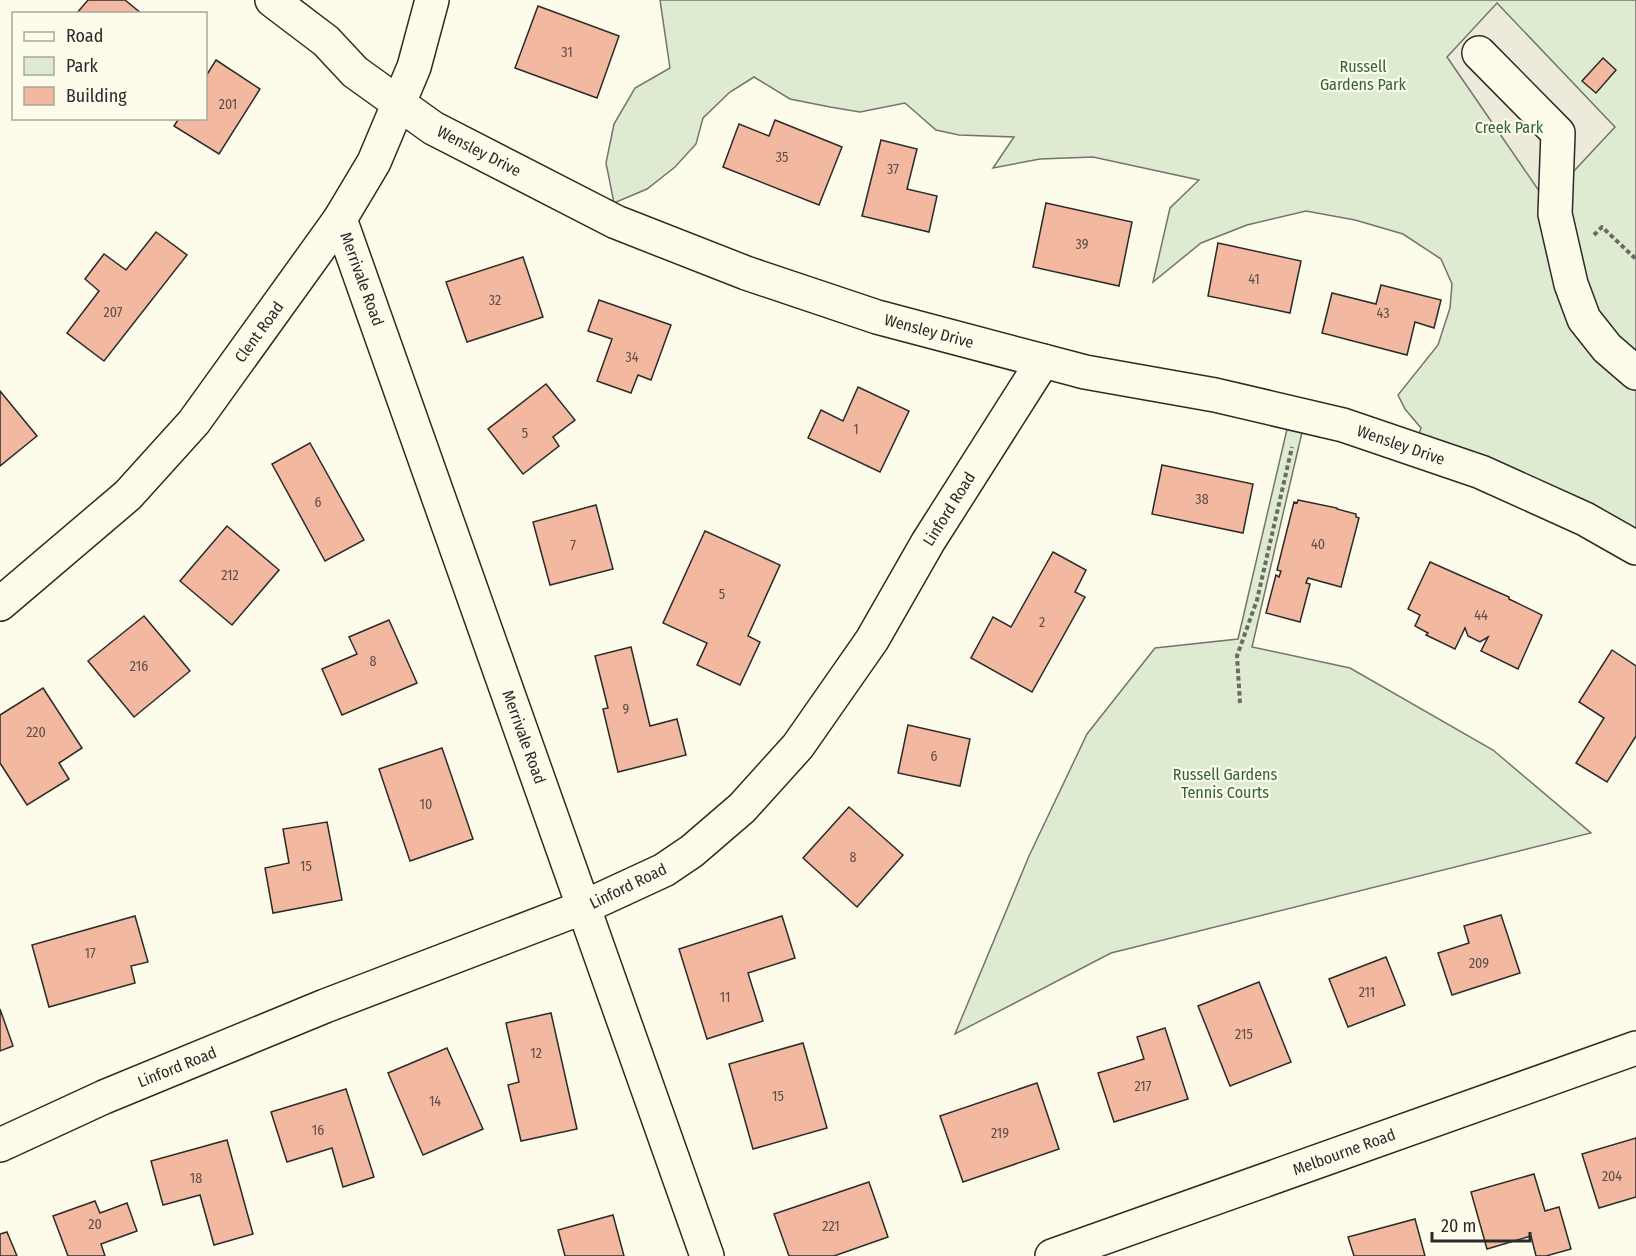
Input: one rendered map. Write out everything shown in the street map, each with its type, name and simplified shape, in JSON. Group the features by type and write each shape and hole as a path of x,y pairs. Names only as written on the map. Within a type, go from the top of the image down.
{"street":[{"name":"Wensley Drive","path":"272,0 326,41 355,72 434,128 616,222 746,273 877,317 1085,372 1215,394 1343,425 1481,472 1585,519 1636,548"},
{"name":"Clent Road","path":"0,604 129,495 194,422 340,219 374,162 399,103 414,67 432,0"},
{"path":"1479,53 1558,133 1555,214 1571,284 1584,319 1607,348 1636,373"},
{"name":"Merrivale Road","path":"340,219 707,1256"},
{"name":"Linford Road","path":"0,1145 104,1097 325,1006 584,907 664,870 692,851 742,808 798,746 872,640 928,542 1043,361"},
{"name":"Melbourne Road","path":"1052,1256 1636,1048"}],"path":[{"path":"1567,264 1602,227 1636,259"},
{"path":"1240,703 1237,656 1257,600 1299,415"}],"green space":[{"name":"Creek Park","path":"660,0 1636,0 1636,548 1414,449 1421,428 1405,409 1398,395 1438,345 1450,308 1452,284 1441,259 1403,234 1355,220 1306,211 1247,225 1201,243 1153,282 1170,208 1199,180 1093,157 1040,159 993,168 1014,137 959,135 936,130 905,103 860,112 790,99 754,77 730,92 703,118 696,144 675,167 647,189 614,203 606,163 614,124 635,88 670,68"},
{"name":"Russell Gardens Tennis Courts","path":"1288,425 1303,428 1252,647 1350,668 1493,750 1591,833 1111,953 955,1034 1029,856 1087,734 1155,648 1238,639"}],"shaded area":[{"path":"1497,3 1615,127 1546,201 1447,57"}],"building":[{"path":"88,0 125,0 140,12 78,12"},
{"path":"538,6 619,36 597,98 515,68"},
{"path":"1603,58 1616,70 1596,93 1582,81"},
{"path":"216,60 260,89 219,154 174,126 178,120 207,120 207,74"},
{"path":"775,120 842,147 819,205 723,167 739,124 769,136"},
{"path":"881,140 917,149 907,189 937,196 929,232 862,216"},
{"path":"1046,203 1132,222 1119,286 1033,267"},
{"path":"156,232 187,255 104,361 67,333 99,291 85,279 104,254 126,270"},
{"path":"1218,243 1301,261 1290,313 1208,296"},
{"path":"523,257 543,317 467,342 446,282"},
{"path":"1381,285 1441,300 1434,328 1415,322 1407,355 1322,333 1332,293 1376,304"},
{"path":"599,300 671,325 651,380 638,375 631,393 597,381 612,339 588,331"},
{"path":"546,384 575,420 553,437 559,446 523,474 488,429"},
{"path":"858,387 909,411 880,472 808,438 821,410 843,421"},
{"path":"0,391 37,436 0,466"},
{"path":"310,443 364,540 325,561 272,464"},
{"path":"1162,465 1253,484 1243,533 1152,514"},
{"path":"1298,500 1337,508 1356,514 1359,518 1341,587 1308,578 1306,583 1310,584 1300,622 1266,613 1276,575 1279,577 1281,571 1277,570 1294,502 1297,503"},
{"path":"596,505 613,569 550,585 533,522"},
{"path":"227,526 279,570 232,625 180,581"},
{"path":"705,531 780,565 748,636 760,642 740,685 697,665 707,643 663,623"},
{"path":"1053,552 1086,570 1075,592 1085,597 1032,692 971,658 993,617 1011,627"},
{"path":"1430,562 1509,597 1542,615 1518,669 1481,651 1488,637 1480,642 1468,636 1465,628 1455,649 1426,635 1428,633 1415,626 1420,615 1408,609"},
{"path":"144,616 190,671 134,717 88,661"},
{"path":"389,620 417,683 342,715 322,669 357,654 349,637"},
{"path":"631,647 650,726 677,719 686,755 618,772 603,709 608,708 595,656"},
{"path":"1612,650 1636,666 1636,736 1607,782 1576,763 1604,718 1579,702"},
{"path":"43,688 82,748 59,763 69,779 27,805 0,763 0,715"},
{"path":"908,725 970,739 960,786 898,773"},
{"path":"442,748 473,839 410,861 379,769"},
{"path":"849,807 903,855 857,907 803,858"},
{"path":"327,822 342,900 273,913 265,868 289,863 283,829"},
{"path":"1501,915 1520,973 1452,995 1438,953 1469,943 1464,926"},
{"path":"135,916 148,962 131,966 135,983 49,1007 32,945"},
{"path":"782,916 795,958 748,973 763,1021 707,1039 679,949"},
{"path":"1386,957 1405,1005 1348,1027 1329,979"},
{"path":"1259,982 1291,1062 1230,1086 1198,1006"},
{"path":"0,1009 13,1046 0,1051"},
{"path":"551,1013 577,1129 521,1141 508,1085 519,1082 506,1023"},
{"path":"1165,1028 1188,1099 1114,1122 1098,1073 1144,1059 1137,1037"},
{"path":"803,1043 827,1128 753,1149 729,1064"},
{"path":"447,1048 483,1129 423,1155 388,1073"},
{"path":"1037,1083 1059,1149 963,1182 940,1116"},
{"path":"346,1089 374,1177 343,1187 332,1148 287,1162 271,1112"},
{"path":"1636,1138 1636,1197 1599,1208 1582,1154"},
{"path":"227,1140 253,1234 214,1245 200,1195 163,1205 151,1161"},
{"path":"1534,1174 1545,1211 1559,1207 1571,1249 1546,1256 1536,1256 1531,1236 1487,1249 1471,1192"},
{"path":"869,1182 888,1237 834,1256 789,1256 774,1214"},
{"path":"95,1201 100,1213 127,1203 137,1231 101,1244 105,1256 68,1256 53,1216"},
{"path":"613,1215 624,1256 565,1256 558,1230"},
{"path":"1415,1219 1425,1256 1354,1256 1348,1237"},
{"path":"7,1232 17,1256 0,1256 0,1234"}],"park label":[{"name":"Russell Gardens Park","path":"1363,75"}]}
